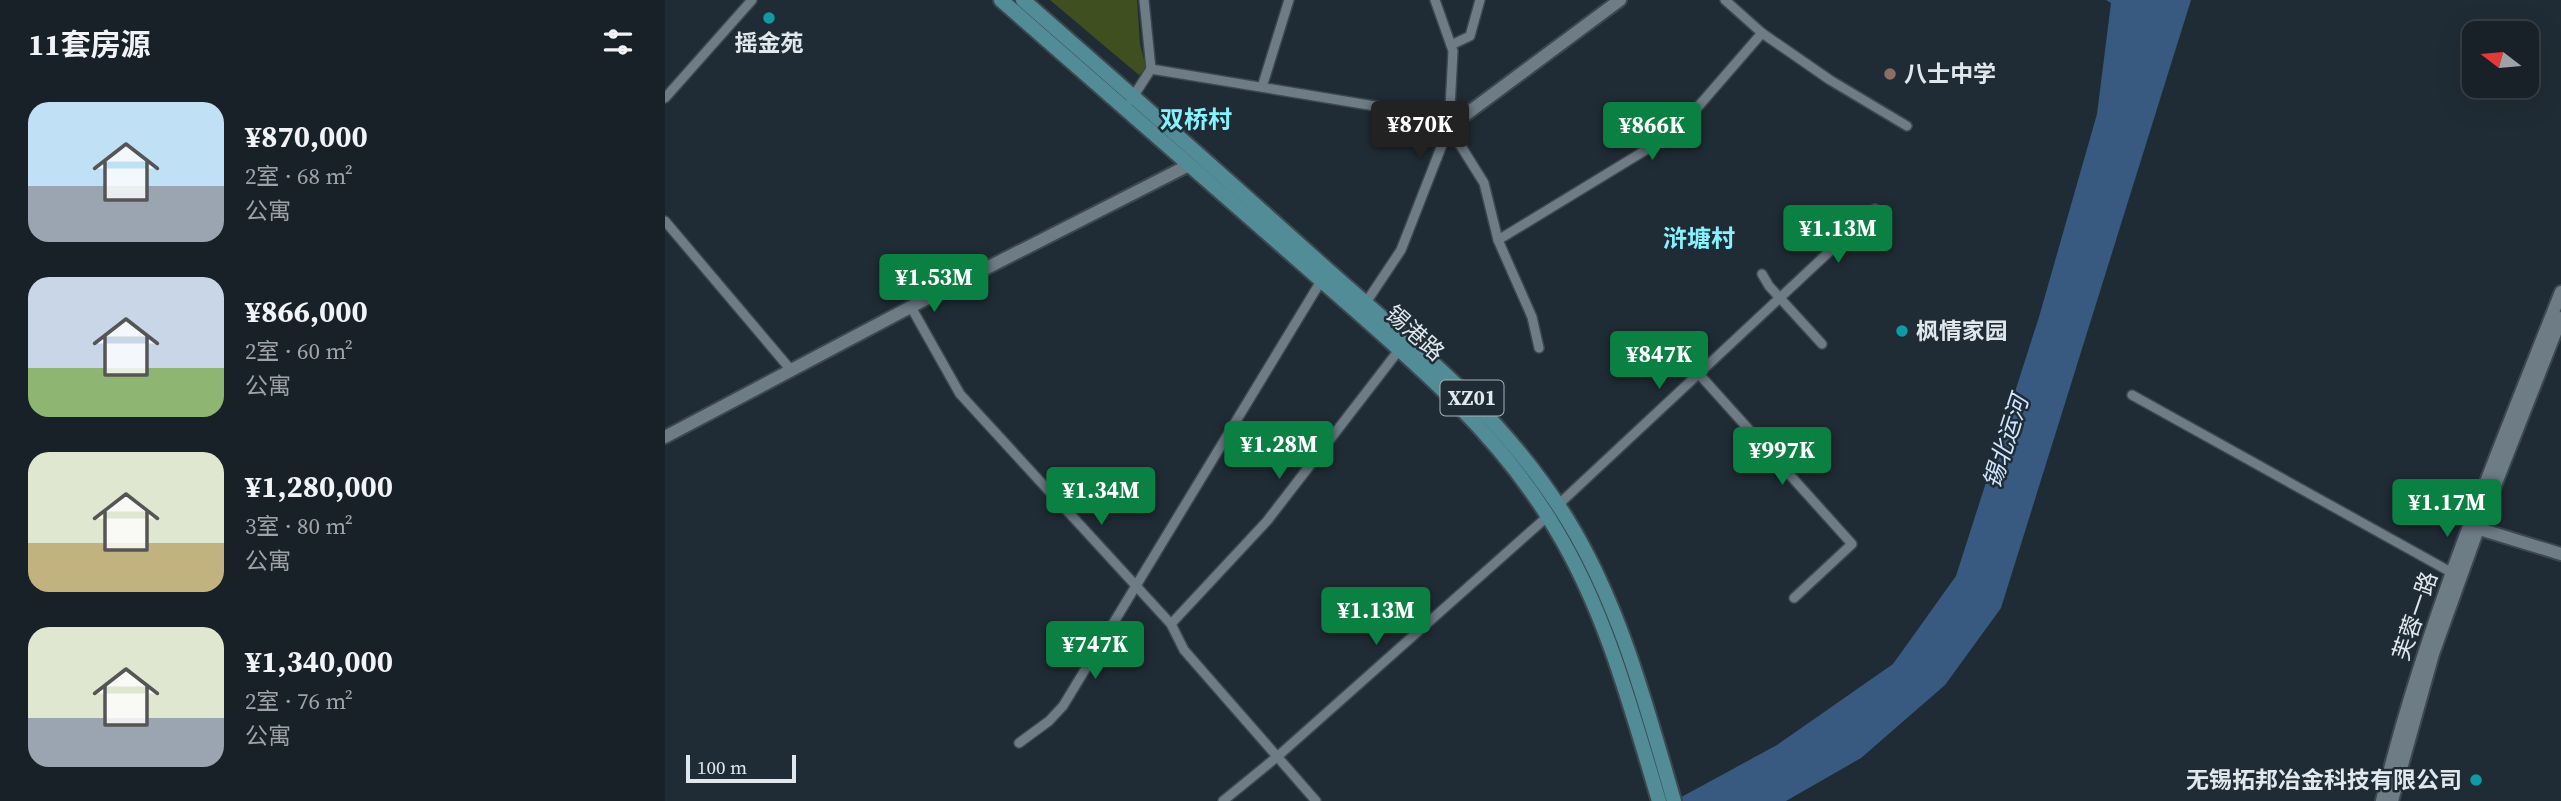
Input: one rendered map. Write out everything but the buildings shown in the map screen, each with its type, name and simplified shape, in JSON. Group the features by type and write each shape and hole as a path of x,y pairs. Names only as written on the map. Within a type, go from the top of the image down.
{"main road":[{"name":"锡港路","path":"1002,0 1129,102 1189,165 1321,281 1432,359 1482,409 1525,460 1553,511"},
{"name":"锡港路","path":"1023,0 1129,102 1362,309 1399,350 1493,442 1553,511 1589,560 1620,629 1633,666 1669,800"}],"street":[{"path":"665,98 753,0"},
{"path":"1129,102 1151,69 1143,0"},
{"path":"1262,87 1289,0"},
{"path":"1362,309 1401,250 1449,127 1453,51 1435,0"},
{"path":"1451,44 1470,36 1480,0"},
{"path":"1449,127 1621,0"},
{"path":"1725,0 1762,33 1830,80 1907,126"},
{"path":"1498,240 1677,131 1762,33"},
{"path":"1151,69 1417,113 1449,127 1484,183 1498,240 1532,317 1539,348"},
{"path":"665,437 1189,165"},
{"path":"1223,801 1278,756 1553,511 1875,209"},
{"path":"665,221 791,370"},
{"path":"1762,274 1822,344"},
{"path":"1019,743 1049,721 1063,706 1321,281"},
{"name":"芙蓉一路","path":"2382,801 2424,652 2456,575 2561,292"},
{"path":"911,307 960,394 1171,624 1184,650 1316,801"},
{"name":"芙蓉一路","path":"2474,527 2561,318"},
{"path":"1171,624 1267,521 1399,350"},
{"path":"1699,374 1852,544 1794,598"},
{"path":"2132,395 2456,575"},
{"path":"2474,527 2561,554"},
{"name":"芙蓉一路","path":"2392,801 2456,575"}],"green space":[{"path":"1050,0 1137,0 1140,44 1146,68 1139,75"}],"water":[{"name":"锡北运河","path":"2106,0 2191,0 2001,608 1945,685 1861,758 1786,801 1674,801 1777,745 1893,664 1956,576 2039,317 2097,114 2111,3"}],"place":[{"name":"摇金苑","path":"769,18"},
{"name":"八士中学","path":"1890,74"},
{"name":"枫情家园","path":"1902,331"},
{"name":"无锡拓邦冶金科技有限公司","path":"2476,780"}],"district":[{"name":"双桥村","path":"1196,120"},
{"name":"浒塘村","path":"1699,239"}]}
